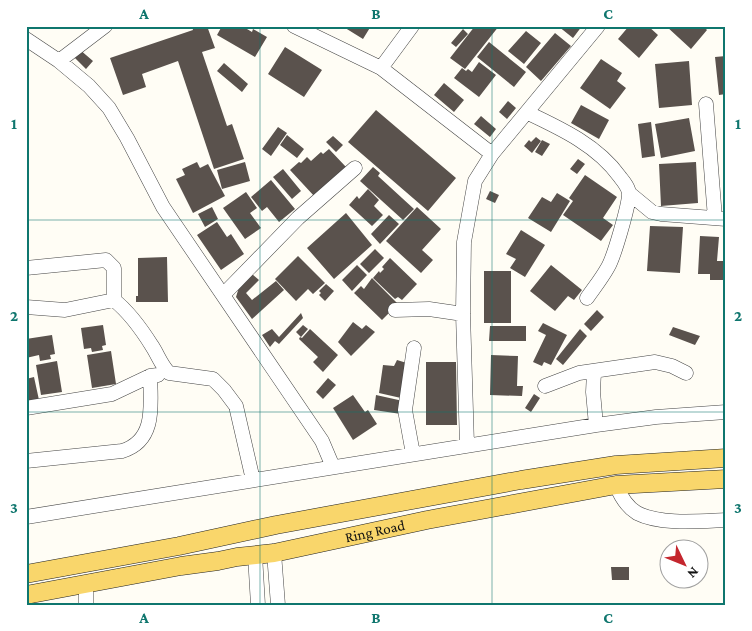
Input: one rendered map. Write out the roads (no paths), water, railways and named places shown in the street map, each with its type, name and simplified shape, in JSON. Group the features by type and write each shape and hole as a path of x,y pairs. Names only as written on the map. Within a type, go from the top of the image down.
{"main road":[{"name":"Ring Road","path":"26,574 521,480 616,465 726,458"},
{"name":"Ring Road","path":"26,595 181,566 274,553 427,520 616,485 726,479"}],"street":[{"path":"59,61 105,26"},
{"path":"294,26 381,68 492,154"},
{"path":"381,68 412,26"},
{"path":"467,445 463,314 464,242 467,216 475,181 492,154 528,113 598,26"},
{"path":"26,39 59,61 89,86 109,108 163,207 322,441 333,467"},
{"path":"528,113 588,145 614,168 629,193 652,212 721,218 706,104"},
{"path":"223,295 298,218 355,168"},
{"path":"587,298 609,266 624,218 629,193"},
{"path":"26,268 106,260 114,268 114,300"},
{"path":"26,307 65,310 114,300"},
{"path":"114,300 124,308 153,347 168,373"},
{"path":"395,310 429,310 463,314"},
{"path":"413,454 405,410 414,348"},
{"path":"545,386 579,373 655,362 672,366 686,373"},
{"path":"594,372 593,392 596,425"},
{"path":"26,408 112,394 150,376 168,373 212,379 224,390 236,406 252,480"},
{"path":"26,461 122,451 133,447 143,438 147,429 151,398 150,376"},
{"path":"26,518 596,425 656,417 726,412"},
{"path":"616,485 621,497 636,512 644,515 688,522 726,520"},
{"path":"274,553 278,605"},
{"path":"255,555 258,605"},
{"path":"86,584 86,605"}]}
